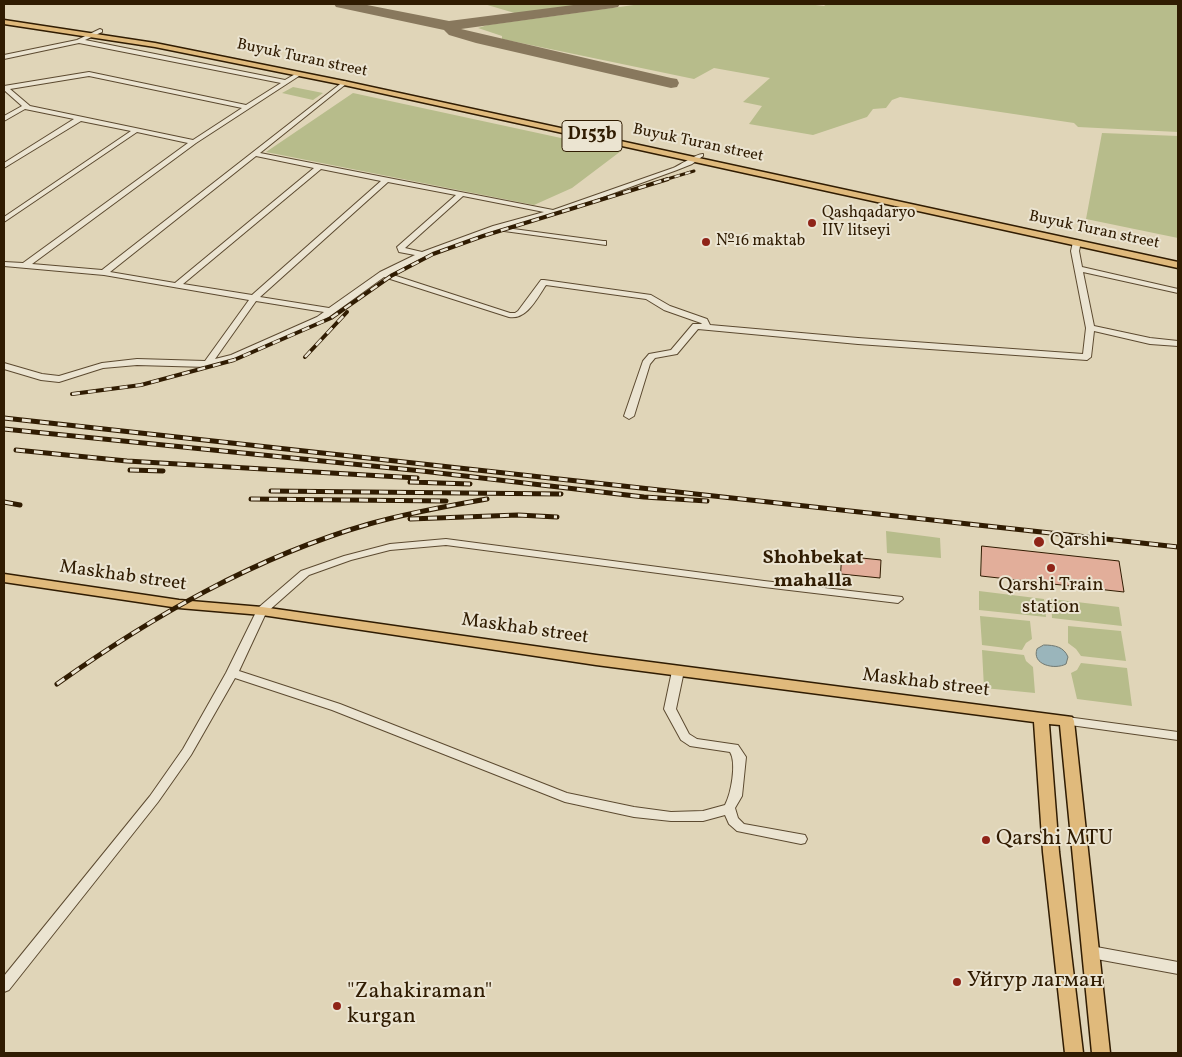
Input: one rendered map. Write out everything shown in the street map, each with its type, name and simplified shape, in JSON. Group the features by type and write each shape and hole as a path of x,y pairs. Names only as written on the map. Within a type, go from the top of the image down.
{"main road":[{"name":"Buyuk Turan street","path":"4,18 155,44 698,157 1178,260"},
{"name":"Buyuk Turan street","path":"4,22 163,41 298,68 1178,265"},
{"name":"Maskhab street","path":"4,578 179,604 262,611 678,671 1067,721"},
{"path":"1041,718 1051,852 1074,1053"},
{"path":"1067,721 1101,1053"}],"street":[{"path":"4,57 79,41 97,33"},
{"path":"79,41 286,82"},
{"path":"4,88 88,74 245,107"},
{"path":"26,265 194,142 245,107 299,74"},
{"path":"104,273 344,83"},
{"path":"4,88 26,106 194,142"},
{"path":"4,119 26,106"},
{"path":"4,166 79,118"},
{"path":"4,220 135,130"},
{"path":"255,154 553,212"},
{"path":"4,366 41,377 59,379 102,366 137,362 207,364 234,357 320,319 383,274 422,254 496,228 553,212 685,165 698,157"},
{"path":"178,284 319,167"},
{"path":"207,364 254,298 386,180"},
{"path":"422,254 402,250 401,247 460,195"},
{"path":"496,228 603,243"},
{"path":"629,416 646,363 652,356 674,352 696,326 858,341 1087,357 1090,328 1075,251 1077,242"},
{"path":"5,265 26,265 104,273 330,311"},
{"path":"1079,268 1178,290"},
{"path":"383,274 516,316 521,313 544,282 648,297 667,308 704,321 707,326"},
{"path":"1090,328 1150,341 1178,344"},
{"path":"4,986 154,799 187,752 232,673 262,611 305,574 314,570 348,558 390,547 446,542 764,584 898,599"},
{"path":"232,673 336,707 565,797 599,805 681,818 706,816 729,808 736,796 740,757 734,748 694,743 685,737 670,709 678,671"},
{"path":"1067,721 1178,736"},
{"path":"729,808 733,821 741,828 801,839"},
{"path":"1091,952 1178,968"}],"green space":[{"path":"484,4 590,4 518,14"},
{"path":"641,4 807,4 824,6 827,4 1178,4 1178,132 1078,127 1074,123 900,97 892,100 886,108 873,109 867,117 813,135 749,124 762,106 743,102 770,78 714,68 694,79 502,39 502,36 478,28 488,25"},
{"path":"293,87 323,93 313,100 282,93"},
{"path":"353,93 621,151 572,188 534,205 266,152"},
{"path":"1102,133 1178,136 1178,238 1086,219"},
{"path":"886,531 940,538 941,558 887,553"},
{"path":"979,591 1044,599 1046,617 979,610"},
{"path":"1051,599 1119,607 1122,626 1052,618"},
{"path":"980,616 1030,621 1032,639 1026,643 1022,650 982,645"},
{"path":"1068,626 1121,631 1126,661 1081,656 1068,643"},
{"path":"982,650 1024,655 1026,661 1033,667 1035,693 984,688"},
{"path":"1081,663 1127,668 1132,706 1077,699 1071,673 1077,670"}],"water":[{"path":"1044,645 1062,649 1068,657 1066,664 1050,666 1037,659 1037,649"}],"building":[{"name":"Qarshi Train station","path":"982,546 1119,561 1124,592 981,576"},
{"path":"842,556 881,560 880,578 841,574"}],"taxiway":[{"path":"341,4 449,26 613,4"},
{"path":"451,28 454,32 482,40 671,83"}],"railway":[{"path":"664,180 694,171"},
{"path":"72,394 141,385 234,360 331,318 391,276 433,254 483,236 668,179"},
{"path":"305,357 347,312"},
{"path":"4,418 1178,547"},
{"path":"4,429 422,471 644,497 707,501"},
{"path":"16,450 127,461 417,478"},
{"path":"130,470 163,471"},
{"path":"410,482 470,484"},
{"path":"271,491 561,494"},
{"path":"251,499 446,501"},
{"path":"57,684 168,612 245,571 286,553 369,524 413,513 487,499"},
{"path":"4,502 20,505"},
{"path":"410,519 518,515 557,517"}],"place":[{"name":"Qashqadaryo IIV litseyi","path":"812,223"},
{"name":"№16 maktab","path":"706,242"},
{"name":"Qarshi","path":"1039,542"},
{"name":"Qarshi Train station","path":"1051,568"},
{"name":"Qarshi MTU","path":"986,840"},
{"name":"Уйгур лагман","path":"957,982"},
{"name":"\"Zahakiraman\" kurgan","path":"337,1006"}],"district":[{"name":"Shohbekat mahalla","path":"813,570"}]}
